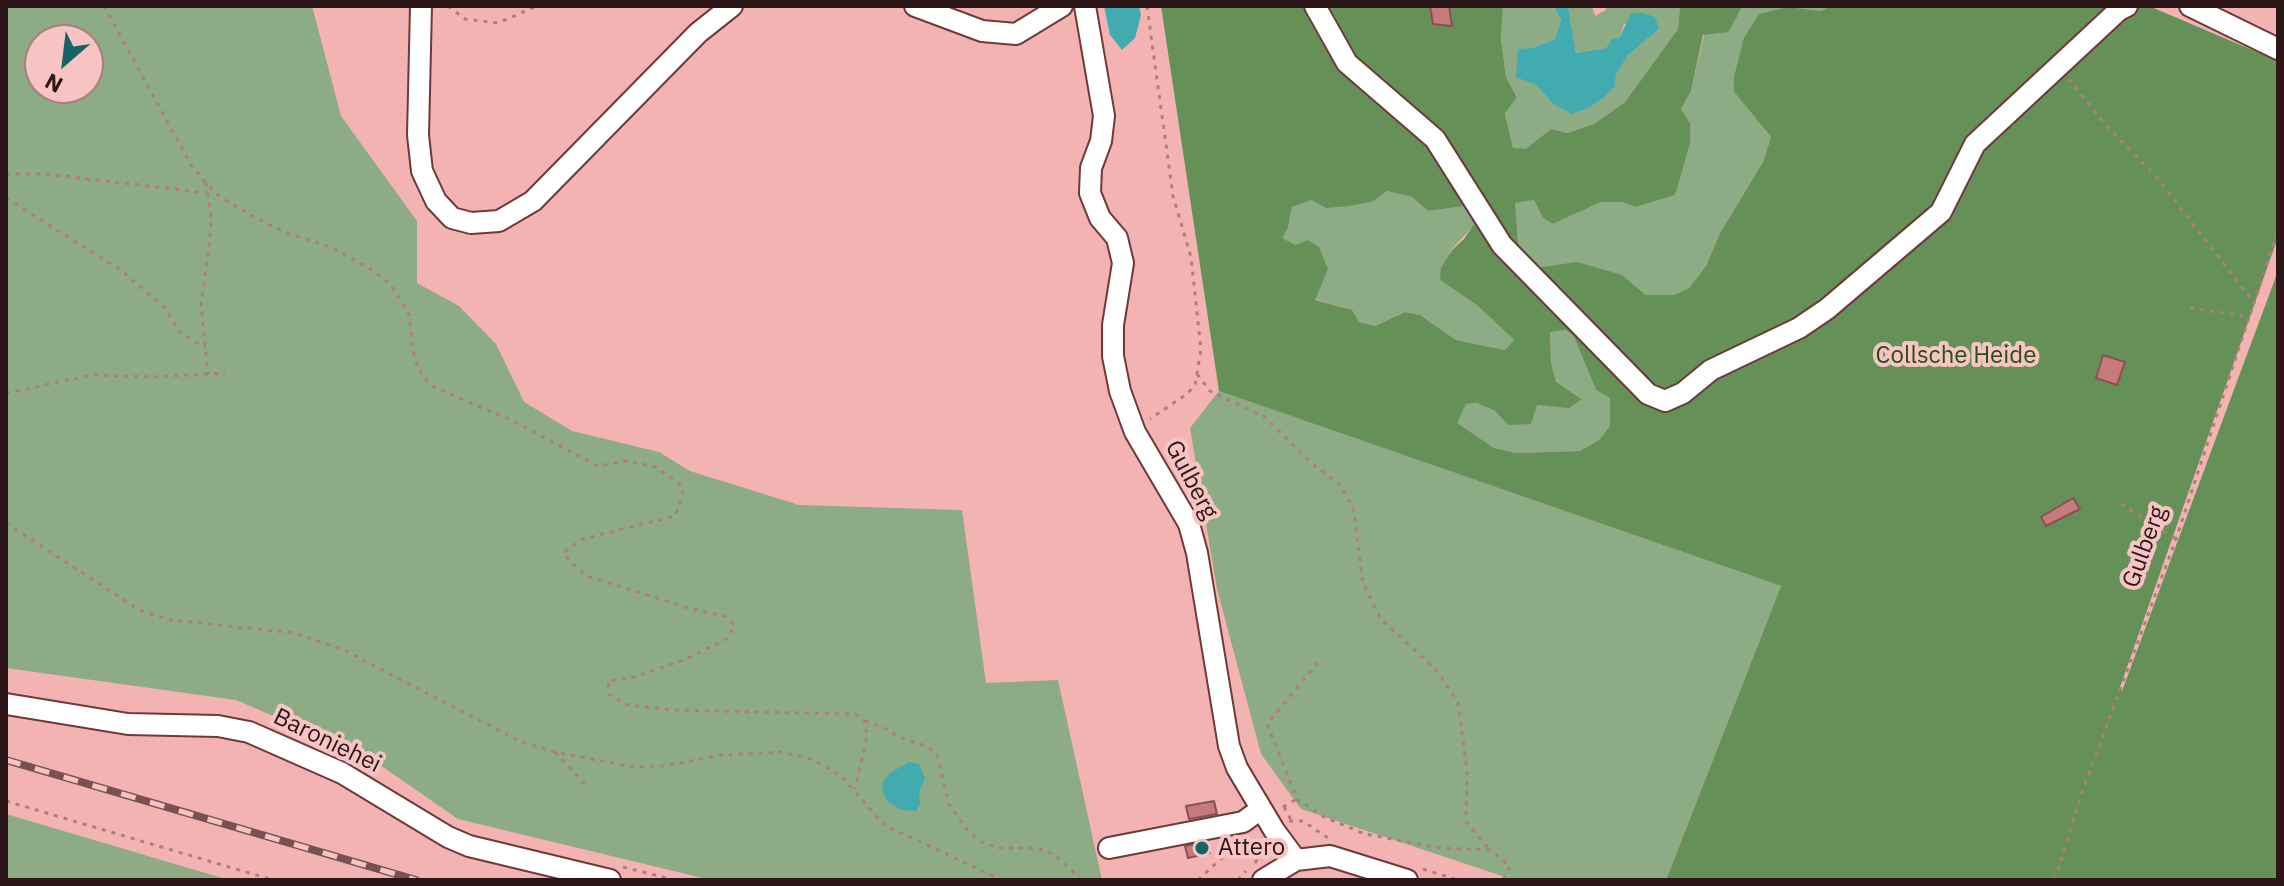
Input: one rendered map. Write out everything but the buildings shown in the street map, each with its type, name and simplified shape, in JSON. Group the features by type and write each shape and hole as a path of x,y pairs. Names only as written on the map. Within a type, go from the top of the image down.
{"street":[{"path":"421,6 418,135 422,171 436,201 452,218 471,223 499,221 533,201 698,33 732,6"},
{"path":"915,6 982,31 1016,34 1062,6"},
{"name":"Gulberg","path":"1085,6 1104,116 1101,141 1091,168 1090,193 1100,218 1117,238 1123,263 1113,325 1113,356 1120,391 1135,432 1189,524 1197,553 1229,746 1237,768 1261,809 1282,825 1296,860"},
{"path":"1315,6 1347,63 1435,139 1502,245 1648,394 1665,401 1683,393 1711,370 1808,322 1941,212 1975,144 2119,10 2127,6"},
{"path":"2190,6 2278,49"},
{"name":"Baroniehei","path":"6,704 128,724 218,726 249,732 342,773 448,837 469,846 610,880"},
{"path":"1109,848 1243,822 1261,809"},
{"path":"1263,880 1296,860 1330,856 1407,880"}],"path":[{"path":"104,6 178,142 206,183 220,197 258,219 287,233 331,247 374,271 391,285 409,314 418,368 434,387 511,420 598,466 627,461 656,467 681,485 683,495 675,516 583,539 564,552 569,561 587,576 691,609 725,616 734,625 728,638 686,659 638,676 608,681 609,694 624,704 670,710 855,714 899,737 928,747 937,755 949,804 966,829 981,842 999,848 1037,848 1054,854 1082,880"},
{"path":"448,6 465,19 498,23 537,6"},
{"path":"1135,432 1195,385 1201,350 1191,257 1173,196 1147,6"},
{"path":"2059,66 2106,126 2155,175 2255,304"},
{"path":"6,174 46,174 207,193"},
{"path":"206,183 210,240 201,304 208,374"},
{"path":"6,198 122,271 164,307 179,331 205,348"},
{"name":"Gulberg","path":"2055,880 2081,795 2176,539 2278,230"},
{"path":"2190,308 2250,317"},
{"path":"6,393 93,375 153,377 225,373"},
{"path":"1197,374 1210,391 1265,417 1311,463 1338,483 1353,506 1363,583 1380,618 1437,671 1458,702 1467,770 1466,822 1490,850 1510,866 1503,880"},
{"path":"2121,504 2176,539"},
{"path":"6,523 141,611 171,620 294,633 319,641 344,650 519,741 555,752 632,767 664,766 722,755 782,752 814,760 855,789 872,814 884,825 1002,880"},
{"path":"1318,663 1267,724 1297,799 1324,817 1365,834 1440,848 1490,850"},
{"path":"855,789 867,736 865,721"},
{"path":"555,752 587,787"},
{"path":"6,801 273,880"},
{"path":"1238,880 1255,863 1282,825 1284,807"},
{"path":"1198,880 1235,846 1243,822"}],"green space":[{"path":"6,6 312,6 341,116 417,221 417,283 459,306 496,344 524,402 572,431 659,452 690,471 799,505 962,510 986,683 1058,680 1102,880 711,880 458,819 367,756 236,700 6,668"},
{"name":"Collsche Heide","path":"1161,6 1503,6 1501,39 1506,77 1517,97 1505,113 1513,148 1526,149 1551,129 1567,133 1594,124 1625,102 1678,29 1680,6 1743,6 1728,32 1703,35 1691,91 1681,109 1690,123 1690,143 1675,195 1635,207 1622,202 1601,202 1553,224 1543,218 1534,200 1515,203 1518,243 1536,268 1577,262 1622,275 1646,295 1674,295 1689,288 1706,266 1720,233 1763,162 1771,137 1734,92 1734,77 1744,38 1759,14 1788,7 1821,11 1830,6 2149,6 2278,61 2278,237 2119,690 2122,691 2278,271 2278,880 1666,880 1781,586 1219,391","holes":["1387,191 1412,197 1428,211 1465,206 1474,224 1441,268 1440,280 1478,306 1514,340 1505,350 1456,340 1420,315 1405,312 1375,326 1359,322 1352,310 1315,300 1328,269 1319,247 1308,240 1296,245 1282,238 1288,228 1292,207 1312,200 1326,208 1349,206 1374,201","1566,330 1574,337 1596,390 1610,398 1610,426 1599,440 1580,451 1516,453 1494,448 1457,423 1466,404 1477,403 1495,411 1508,425 1531,424 1537,405 1569,408 1582,399 1556,382 1551,363 1550,332"]},
{"path":"1503,6 1554,6 1561,20 1555,39 1532,48 1536,85 1553,104 1590,107 1615,86 1616,75 1628,55 1659,29 1624,24 1620,37 1612,39 1606,48 1576,53 1568,6 1592,6 1595,16 1606,10 1606,6 1680,6 1678,29 1625,102 1594,124 1566,133 1551,129 1526,150 1513,148 1505,112 1517,96 1506,77 1501,39"},
{"path":"1743,6 1830,6 1821,11 1788,7 1734,92 1771,137 1763,162 1720,233 1706,266 1689,288 1674,295 1646,295 1622,275 1536,268 1518,243 1514,203 1534,200 1543,218 1553,224 1601,202 1622,202 1635,207 1690,123 1681,109 1691,91 1704,35 1739,14"},
{"path":"1387,191 1412,197 1428,211 1465,206 1475,224 1451,250 1440,280 1478,306 1515,341 1505,350 1456,340 1420,315 1405,312 1375,326 1359,322 1351,310 1314,299 1328,269 1297,245 1281,238 1288,227 1292,207 1312,200 1374,201"},
{"path":"1566,330 1574,337 1596,390 1610,398 1610,426 1599,440 1580,451 1516,453 1494,448 1456,423 1466,404 1477,403 1495,411 1508,425 1537,405 1569,407 1581,398 1556,382 1551,363 1550,331"},
{"path":"1219,391 1781,586 1666,880 1514,880 1301,809 1261,754 1217,589 1190,428"},
{"path":"6,814 229,880 6,880"}],"water":[{"path":"1104,6 1139,6 1141,15 1135,38 1122,50 1110,35"},
{"path":"1554,6 1568,6 1576,53 1606,48 1612,39 1620,37 1631,13 1655,17 1659,29 1628,55 1616,75 1615,86 1604,97 1572,114 1553,104 1536,85 1516,77 1518,49 1532,48 1555,39 1561,20"},
{"path":"909,762 919,764 925,778 916,811 901,810 888,802 882,791 883,782 890,773"}],"railway":[{"path":"6,760 416,880"}],"place":[{"name":"Attero","path":"1202,848"}]}
